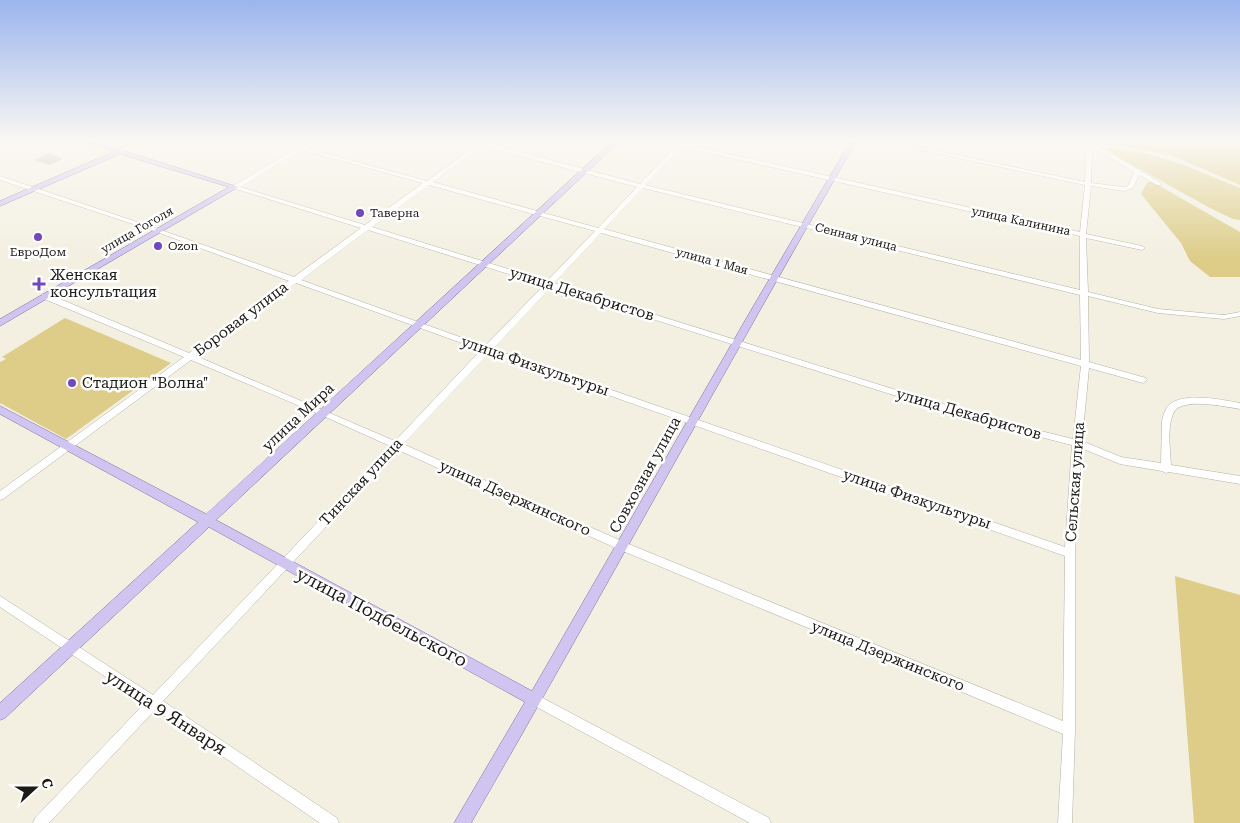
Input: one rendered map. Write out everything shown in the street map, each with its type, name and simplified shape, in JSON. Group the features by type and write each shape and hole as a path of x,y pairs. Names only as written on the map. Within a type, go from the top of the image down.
{"main road":[{"path":"0,204 55,180"},
{"name":"улица Декабристов","path":"213,180 235,187"},
{"name":"улица Мира","path":"0,713 206,520 575,180"},
{"name":"Совхозная улица","path":"462,823 535,700 830,180"},
{"name":"улица Гоголя","path":"0,323 235,187"},
{"path":"0,208 34,190"},
{"name":"улица Подбельского","path":"0,410 535,700"}],"street":[{"name":"улица Физкультуры","path":"7,180 159,231 417,325 1070,552"},
{"name":"улица Гоголя","path":"235,187 246,180"},
{"name":"улица 1 Мая","path":"421,180 1144,380"},
{"name":"Сенная улица","path":"619,180 1158,311 1224,317 1240,314"},
{"name":"Тинская улица","path":"40,823 155,703 396,444 550,284 645,180"},
{"name":"улица Калинина","path":"837,180 1142,248"},
{"path":"1071,180 1128,189 1134,180"},
{"name":"Сельская улица","path":"1065,823 1069,730 1070,552 1077,443 1085,363 1083,235 1088,180"},
{"path":"1152,180 1159,184"},
{"name":"Боровая улица","path":"0,496 427,182"},
{"name":"улица Декабристов","path":"235,187 1000,424 1077,443 1120,460 1240,480"},
{"name":"улица Дзержинского","path":"45,296 396,444 622,546 1069,730"},
{"path":"1166,469 1168,412 1174,405 1186,401 1240,406"},
{"name":"улица 9 Января","path":"0,601 332,823"},
{"name":"улица Подбельского","path":"535,700 764,823"}],"shaded area":[{"path":"1160,180 1221,180 1240,188 1240,220 1233,219"},
{"path":"1229,180 1240,180 1240,185"},
{"path":"1151,181 1240,232 1240,277 1210,277 1190,261 1181,243 1141,194 1147,183"},
{"name":"Стадион \"Волна\"","path":"65,318 171,363 66,439 0,403 0,362 6,359 2,357"},
{"path":"1175,576 1240,595 1240,823 1194,823"}],"place":[{"name":"Таверна","path":"360,213"},
{"name":"ЕвроДом","path":"38,237"},
{"name":"Ozon","path":"158,246"},
{"name":"Женская консультация","path":"39,284"},
{"name":"Стадион \"Волна\"","path":"72,383"}]}
